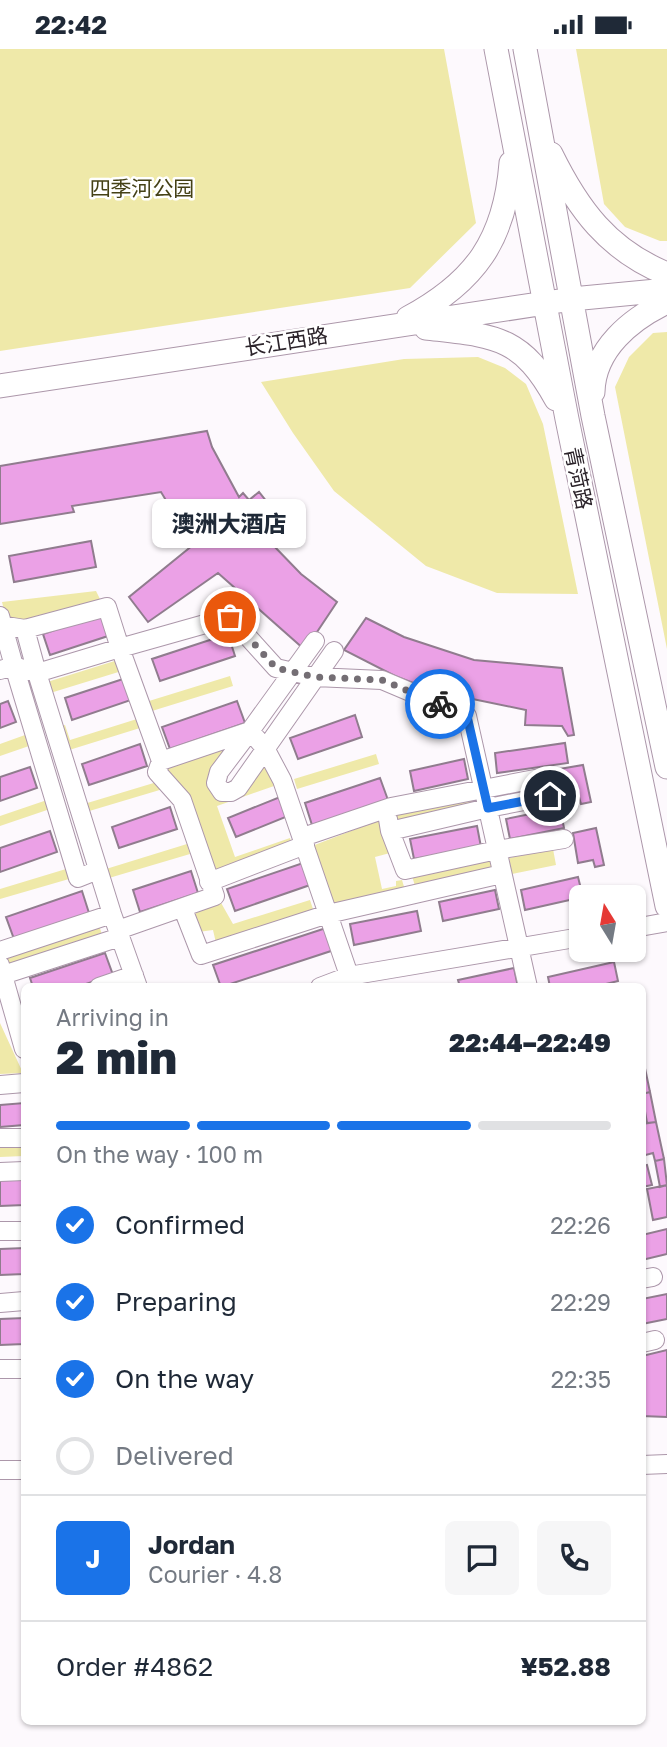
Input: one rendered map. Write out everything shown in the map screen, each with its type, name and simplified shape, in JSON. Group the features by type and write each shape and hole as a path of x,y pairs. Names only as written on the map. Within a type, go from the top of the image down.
{"main road":[{"name":"青菏路","path":"496,49 566,418 667,906"},
{"name":"青菏路","path":"525,49 593,416 667,767"},
{"path":"537,119 552,157 595,226 639,261 667,274"},
{"path":"396,324 430,306 480,262 499,227 509,183 510,125"},
{"name":"长江西路","path":"0,386 396,324 572,299 667,290"},
{"path":"593,416 593,386 608,346 643,315 667,302"},
{"path":"396,324 467,333 507,343 523,353 538,369 566,418"}],"street":[{"path":"0,951 117,927 183,909 215,896 182,800 157,772 160,761 107,607 25,629 1,622 7,668 78,878 98,870"},
{"path":"7,668 37,673 230,617 276,668 315,677 382,680 467,716 526,983"},
{"path":"25,629 98,870 136,981"},
{"path":"316,641 219,772 216,783 222,792 231,792 238,788 334,651"},
{"path":"160,761 250,731"},
{"path":"250,731 265,748 282,780 351,982 569,939"},
{"path":"209,882 385,809 545,776"},
{"path":"390,831 550,796"},
{"path":"385,809 412,895"},
{"path":"405,870 564,839"},
{"path":"183,909 201,955 328,913 502,874"},
{"path":"646,926 667,922"},
{"path":"20,1014 1,970 117,927"},
{"path":"0,1085 21,1083"},
{"path":"0,1138 21,1138"},
{"path":"0,1172 21,1171"},
{"path":"0,1231 21,1231"},
{"path":"0,1303 21,1301"},
{"path":"0,1369 21,1369"},
{"path":"646,1465 667,1464"},
{"path":"0,1470 21,1470"}],"green space":[{"name":"四季河公园","path":"0,49 444,49 476,223 410,288 0,351"},
{"path":"576,49 667,49 667,241 660,241 625,227 604,204"},
{"path":"667,332 667,649 615,387 629,357 653,333"},
{"path":"478,357 505,368 526,384 543,424 578,594 497,593 426,566 334,491 261,382 404,359"},
{"path":"96,591 102,603 30,623 6,618 2,602"},
{"path":"121,659 125,670 47,694 44,683"},
{"path":"230,676 233,686 152,711 149,701"},
{"path":"137,719 140,728 66,751 58,727 65,725 70,740"},
{"path":"25,735 29,746 0,756 0,744"},
{"path":"226,748 223,799 245,794 265,762 274,786 217,806 235,857 290,838 292,844 215,871 165,768"},
{"path":"376,754 379,764 297,789 294,779"},
{"path":"157,782 163,789 86,812 84,804"},
{"path":"479,793 481,804 398,823 396,813"},
{"path":"47,800 50,809 0,826 0,816"},
{"path":"382,819 390,853 375,857 382,889 396,886 396,881 402,880 405,890 333,903 312,846"},
{"path":"187,844 190,854 109,878 106,869"},
{"path":"553,849 556,865 512,874 509,858"},
{"path":"495,858 498,868 415,886 412,876"},
{"path":"66,869 69,879 0,899 0,889"},
{"path":"310,900 314,912 216,943 213,930 198,932 195,910 220,901 233,924"},
{"path":"99,925 102,935 9,966 6,957"},
{"path":"0,1023 21,1073 0,1074"},
{"path":"0,1147 21,1147 21,1156 0,1157"}],"building":[{"path":"207,431 212,447 239,497 243,493 249,500 259,492 282,521 271,532 277,540 272,544 301,574 337,602 305,650 218,573 148,622 129,597 193,545 161,492 72,506 74,512 0,524 0,466"},
{"path":"91,541 96,567 14,582 9,556"},
{"path":"101,614 108,636 50,655 43,634"},
{"path":"366,618 404,637 474,660 562,668 574,735 568,736 562,726 525,725 526,710 434,691 395,676 344,650"},
{"path":"228,634 235,656 160,681 152,659"},
{"path":"123,679 131,700 72,720 65,698"},
{"path":"8,701 16,722 0,728 0,704"},
{"path":"237,701 245,723 170,749 162,727"},
{"path":"355,715 362,737 298,759 290,738"},
{"path":"565,743 568,763 497,773 495,753"},
{"path":"140,744 147,766 89,785 82,764"},
{"path":"464,759 468,779 414,791 410,771"},
{"path":"583,765 591,802 581,804 579,797 564,799 559,769"},
{"path":"30,767 37,788 0,801 0,777"},
{"path":"380,778 388,800 312,825 305,803"},
{"path":"280,797 288,816 236,837 228,818"},
{"path":"170,807 177,829 119,848 112,827"},
{"path":"560,808 564,828 510,839 506,819"},
{"path":"477,826 481,847 414,859 410,839"},
{"path":"596,828 604,865 595,867 593,860 578,863 573,833"},
{"path":"50,831 57,852 0,872 0,848"},
{"path":"303,863 310,885 235,911 227,889"},
{"path":"191,871 198,893 140,912 133,890"},
{"path":"578,877 580,885 569,885 569,900 525,910 521,890"},
{"path":"495,890 499,909 443,921 439,902"},
{"path":"82,891 89,913 14,939 6,917"},
{"path":"417,911 421,931 354,945 350,924"},
{"path":"326,928 334,950 233,983 220,983 213,965"},
{"path":"105,953 113,975 89,983 32,983 30,978"},
{"path":"610,963 614,963 618,981 610,983 549,983 548,977"},
{"path":"514,968 517,983 459,983 458,980"},
{"path":"646,1073 650,1092 646,1093"},
{"path":"650,1092 656,1122 647,1123 646,1093"},
{"path":"21,1103 21,1125 0,1127 0,1105"},
{"path":"656,1122 664,1159 655,1161 653,1153 646,1155 646,1123"},
{"path":"664,1159 667,1185 660,1187 655,1161"},
{"path":"646,1165 652,1185 646,1186"},
{"path":"21,1179 21,1205 0,1206 0,1180"},
{"path":"667,1185 667,1217 653,1220 647,1189"},
{"path":"667,1229 667,1254 646,1259 646,1234"},
{"path":"21,1248 21,1274 0,1275 0,1249"},
{"path":"667,1294 667,1319 646,1323 646,1298"},
{"path":"21,1318 21,1344 0,1345 0,1319"},
{"path":"667,1350 667,1417 646,1416 646,1355"}],"way so far":[{"path":"230,617 276,668 315,677 382,680 440,704"}],"place":[{"name":"澳洲大酒店","path":"230,617"}],"route":[{"path":"440,704 467,716 488,808 550,796"}]}
